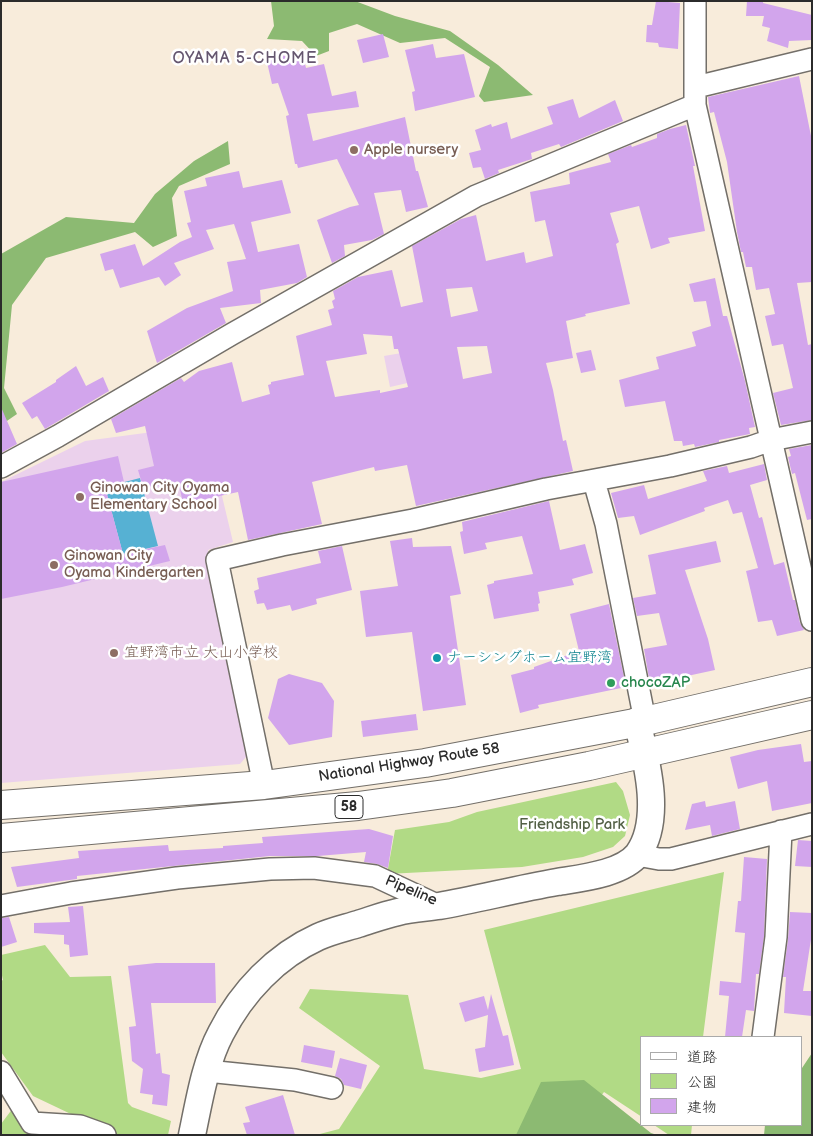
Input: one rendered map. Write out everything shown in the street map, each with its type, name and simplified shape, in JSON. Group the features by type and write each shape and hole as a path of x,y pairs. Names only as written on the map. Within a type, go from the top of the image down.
{"highway":[{"name":"National Highway Route 58","path":"1,805 264,785 425,763 641,721 812,682"},
{"name":"58","path":"1,838 358,806 452,793 522,780 812,715"}],"street":[{"path":"695,1 696,96 812,620"},
{"path":"1,466 58,436 232,334 476,196 696,96 812,59"},
{"path":"264,785 217,560 670,466 751,447 771,440 812,432"},
{"path":"594,481 606,524 641,721 650,795 650,821 637,854 659,859 671,859 812,824"},
{"path":"763,1036 776,937 781,831"},
{"name":"Pipeline","path":"1,906 71,893 177,878 270,869 314,868 376,876 439,906 596,875 621,867 637,854"},
{"path":"192,1135 207,1071 220,1034 242,999 264,973 289,953 319,937 397,912 439,906"},
{"path":"207,1071 295,1080 332,1088"},
{"path":"1,1072 32,1122 80,1126 105,1135"}],"shaded area":[{"path":"419,350 425,379 390,387 384,356"},
{"name":"宜野湾市立 大山小学校","path":"205,425 233,542 208,550 247,756 240,764 1,783 1,482 85,441"}],"green space":[{"path":"271,1 355,1 395,16 450,31 498,65 533,95 484,102 479,96 490,67 445,38 400,43 357,24 329,33 329,51 316,56 302,41 267,39 274,26"},
{"path":"228,141 230,164 179,186 172,198 177,236 153,247 135,232 46,258 12,305 4,388 17,414 1,425 1,254 66,217 134,223 155,194 194,161"},
{"name":"Friendship Park","path":"616,782 623,791 630,815 625,836 613,847 583,857 522,867 387,874 395,830 449,822 477,812"},
{"path":"724,872 703,1036 640,1036 640,1116 604,1092 572,1135 316,1135 339,1129 380,1066 299,1008 310,989 408,995 424,1069 481,1078 521,1069 484,930"},
{"path":"45,945 70,977 111,976 128,1103 132,1107 171,1121 168,1135 115,1135 33,1096 1,1052 1,981 3,980 1,955"},
{"path":"812,1053 812,1135 764,1135 765,1126 803,1126 803,1066"},
{"path":"584,1080 640,1126 657,1135 516,1135 541,1082"},
{"path":"13,1108 74,1135 1,1135 1,1124"},
{"path":"656,1126 692,1126 691,1135 669,1135"}],"water":[{"path":"140,478 158,546 123,554 105,487"}],"building":[{"path":"656,1 680,3 678,49 659,47 658,43 646,42 647,25 652,25"},
{"path":"747,1 763,1 763,3 812,15 812,40 789,41 788,48 767,41 770,28 762,26 764,16 746,16"},
{"path":"383,34 389,57 363,63 357,40"},
{"path":"433,44 436,58 464,54 475,97 415,111 412,92 415,91 405,50"},
{"path":"302,52 306,68 324,64 332,96 356,91 359,107 307,114 313,141 405,117 416,171 418,171 428,207 406,212 401,190 374,193 384,234 372,240 344,245 345,256 332,263 317,220 359,205 337,159 298,168 297,164 295,164 286,116 289,115 278,83 272,84 266,58"},
{"path":"799,76 812,141 812,282 797,283 808,345 812,344 812,420 781,425 773,393 793,388 783,344 772,346 765,316 775,314 769,288 756,290 752,267 746,267 743,252 741,252 727,162 714,112 710,113 708,97"},
{"path":"573,99 579,118 615,100 623,121 561,147 559,144 531,153 532,159 498,170 499,173 485,179 481,167 473,168 469,153 481,150 475,130 491,124 492,127 507,122 511,139 553,124 547,107"},
{"path":"686,125 695,166 693,166 705,231 668,238 670,243 651,249 639,206 610,213 619,242 616,244 630,304 585,314 586,316 566,321 573,358 546,363 563,441 566,440 573,471 416,506 407,465 375,471 374,467 312,482 322,524 248,540 238,492 183,504 179,484 143,487 138,470 154,466 145,426 116,433 111,419 181,378 184,382 199,371 232,362 242,402 270,394 268,385 271,382 304,375 296,336 332,325 328,310 334,308 332,301 335,299 333,291 358,277 392,270 401,307 423,302 412,246 461,219 476,215 486,261 524,252 526,263 553,256 545,220 535,222 530,192 570,184 569,173 611,162 608,154 657,138 657,134","holes":["472,287 478,311 451,317 446,289","363,334 392,336 394,349 398,349 408,387 380,393 380,390 335,397 326,361 367,354","487,346 492,373 463,379 457,347"]},
{"path":"239,171 243,188 282,180 291,213 251,222 258,252 299,244 307,277 297,283 260,290 261,303 220,308 226,323 157,363 147,331 187,308 233,291 227,262 246,259 234,224 206,230 214,249 174,263 181,275 165,286 159,277 120,288 113,269 105,271 100,254 135,244 143,266 180,242 192,237 187,223 191,222 184,191 207,186 205,178"},
{"path":"715,278 723,316 727,316 745,381 755,427 749,428 750,434 695,447 694,444 683,446 682,441 674,441 665,401 625,407 619,380 659,369 656,357 696,346 692,332 711,326 706,301 694,302 689,284"},
{"path":"591,350 596,370 581,373 576,353"},
{"path":"76,366 86,386 103,377 109,391 45,429 37,416 32,419 22,403 56,382 56,380"},
{"path":"1,407 17,444 1,453"},
{"path":"812,445 812,519 807,520 795,473 792,474 788,457 791,456 789,449"},
{"path":"118,456 124,482 105,487 123,554 165,545 170,561 62,587 1,599 1,482"},
{"path":"764,464 767,480 750,485 759,518 762,517 774,565 784,562 793,600 795,600 800,623 804,630 777,636 772,620 758,622 746,571 758,568 742,512 733,514 728,500 704,508 705,511 640,535 634,516 618,518 611,493 644,485 648,499 707,481 703,471 727,466 729,473"},
{"path":"549,501 560,550 585,544 593,573 572,579 574,585 538,592 539,611 494,619 487,585 494,583 494,581 533,574 522,536 485,543 487,549 464,554 460,532 463,531 462,522"},
{"path":"412,538 413,547 451,546 461,594 450,596 466,705 423,711 412,632 366,637 360,591 398,586 390,541"},
{"path":"716,541 721,562 685,570 708,639 715,670 650,684 644,649 667,645 659,613 637,616 633,598 656,594 648,555"},
{"path":"342,546 352,590 316,599 317,604 292,611 290,605 267,610 264,603 257,604 254,591 259,589 257,578 321,563 318,551"},
{"path":"609,604 626,687 538,705 539,708 520,713 511,675 534,669 534,667 579,651 570,614"},
{"path":"289,674 322,683 334,701 332,737 289,745 268,718 278,679"},
{"path":"416,714 418,730 363,737 361,721"},
{"path":"801,744 804,762 812,761 812,803 772,811 767,781 738,789 730,757 758,750"},
{"path":"705,801 706,807 735,801 740,829 712,836 710,825 685,830 692,804"},
{"path":"369,829 393,836 388,868 364,862 366,852 318,856 270,856 77,876 77,879 17,887 11,867 79,858 78,851 168,845 169,851 223,848 223,846 263,843 262,837"},
{"path":"798,840 812,841 812,867 795,866"},
{"path":"744,857 767,859 764,936 759,974 756,974 754,1011 746,1010 742,1036 725,1036 729,996 719,995 720,981 741,983 745,933 735,932 738,901 741,901"},
{"path":"83,906 88,955 70,957 69,945 64,944 64,935 34,933 34,923 70,922 68,907"},
{"path":"790,912 812,913 812,933 803,991 812,991 812,1016 784,1013 786,977 783,977"},
{"path":"9,917 17,942 1,947 1,918"},
{"path":"156,963 215,963 216,1003 151,1003 156,1054 160,1053 162,1073 170,1075 167,1106 152,1104 153,1095 140,1093 143,1069 132,1061 129,1027 136,1026 128,966"},
{"path":"491,994 503,1036 508,1035 514,1065 479,1072 475,1049 485,1047 488,1015 465,1022 459,1003 484,996 488,1010"},
{"path":"304,1045 335,1051 332,1068 301,1062"},
{"path":"340,1058 367,1065 361,1089 344,1085 341,1079 335,1076"},
{"path":"283,1095 295,1135 247,1135 243,1123 250,1122 245,1107"}],"place":[{"name":"Apple nursery","path":"354,150"},
{"name":"Ginowan City Oyama Elementary School","path":"80,497"},
{"name":"Ginowan City Oyama Kindergarten","path":"54,565"},
{"name":"宜野湾市立 大山小学校","path":"114,653"},
{"name":"ナーシングホーム宜野湾","path":"437,658"},
{"name":"chocoZAP","path":"611,683"}],"district":[{"name":"OYAMA 5-CHOME","path":"245,59"}]}
